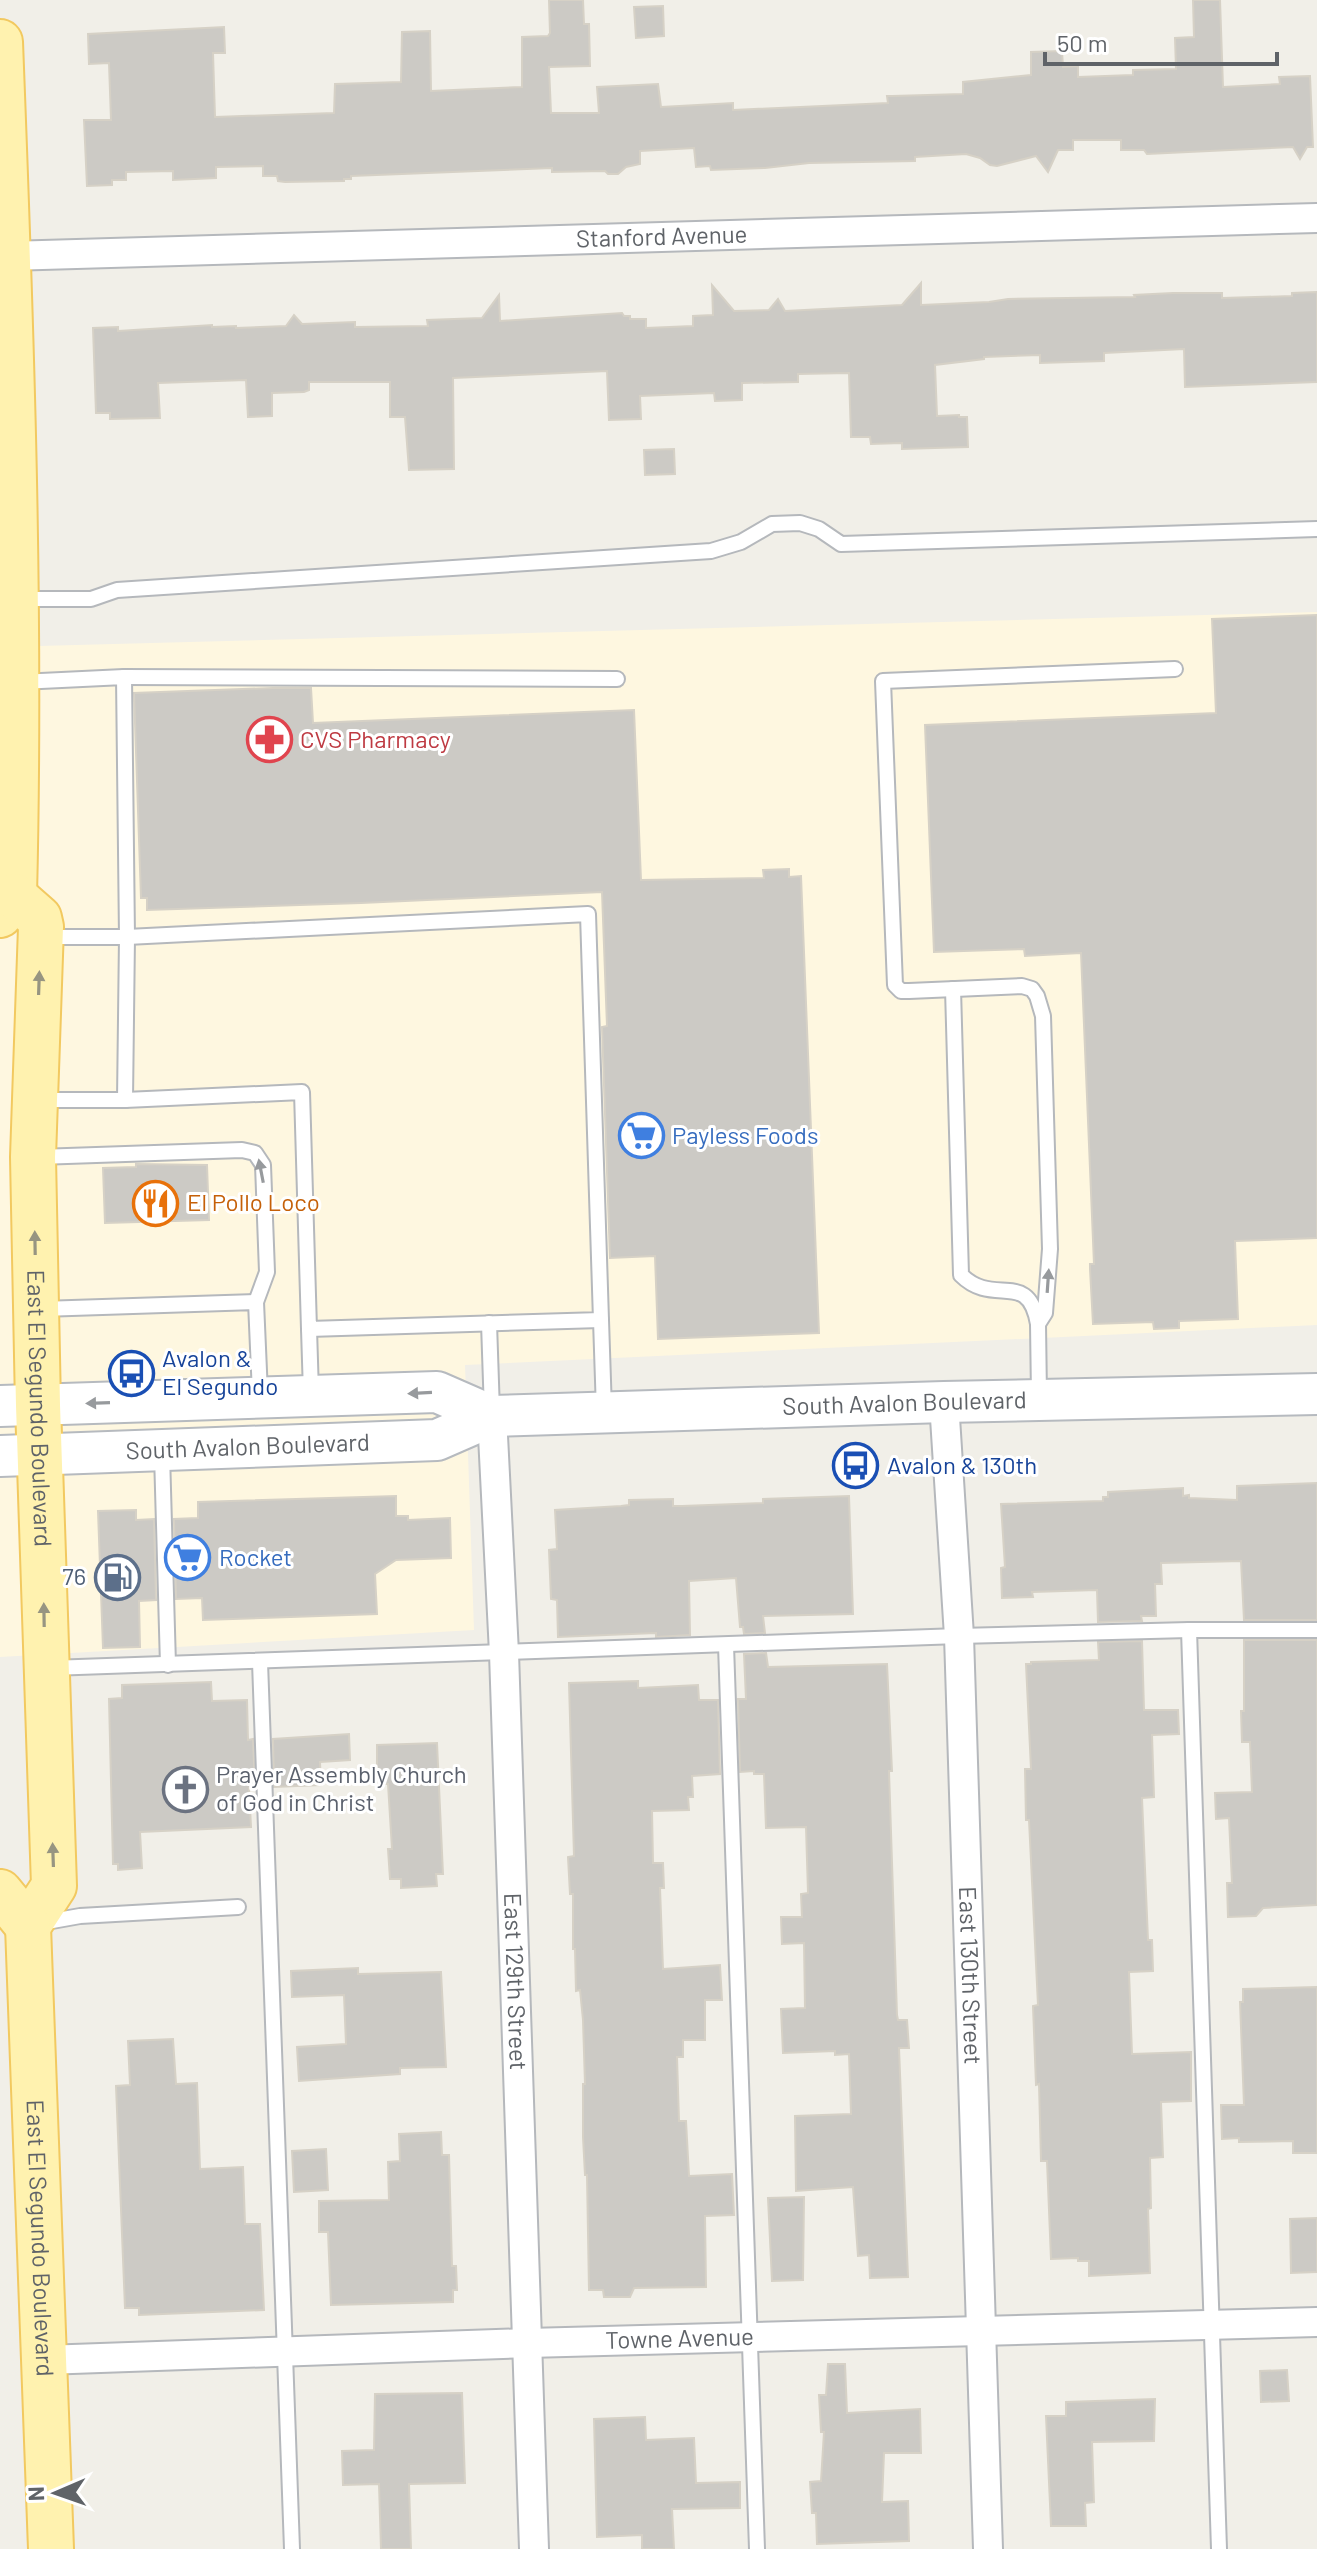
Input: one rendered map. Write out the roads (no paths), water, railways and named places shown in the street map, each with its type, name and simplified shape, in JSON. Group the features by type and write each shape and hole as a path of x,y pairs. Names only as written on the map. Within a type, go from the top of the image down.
{"main road":[{"name":"East El Segundo Boulevard","path":"0,42 16,599 7,906 39,918 41,924 33,1157 37,1309 19,1406 20,1456 46,1668 54,1886 28,1926 51,2549"},
{"name":"South Avalon Boulevard","path":"19,1406 437,1392 492,1416"},
{"name":"South Avalon Boulevard","path":"20,1456 437,1440 492,1416 1317,1394"},
{"path":"0,1892 28,1926"}],"street":[{"name":"Stanford Avenue","path":"8,256 1317,218"},
{"name":"East 130th Street","path":"944,1402 959,1636 988,2549"},
{"name":"East 129th Street","path":"492,1416 504,1653 534,2549"},
{"name":"Towne Avenue","path":"44,2360 528,2343 1317,2322"}],"lane":[{"path":"16,599 91,599 117,590 711,551 741,542 772,524 800,523 819,529 841,544 1317,529"},
{"path":"1039,1400 1040,1314 1050,1249 1043,1016 1037,996 1032,989 1022,986 901,991 895,985 883,681 1175,669"},
{"path":"124,677 125,1100"},
{"path":"12,693 124,677 617,679"},
{"path":"41,937 127,937 588,914 604,1413"},
{"path":"953,989 961,1275 969,1283 989,1291 1014,1290 1025,1294 1040,1314"},
{"path":"36,1100 125,1100 302,1092 311,1398"},
{"path":"33,1157 242,1150 255,1153 263,1165 267,1272 256,1302 260,1399"},
{"path":"37,1309 256,1302"},
{"path":"309,1329 601,1320"},
{"path":"489,1323 492,1416"},
{"path":"162,1450 168,1665"},
{"path":"1189,1630 1219,2549"},
{"path":"46,1668 959,1636 1317,1630"},
{"path":"726,1645 757,2549"},
{"path":"260,1662 292,2549"},
{"path":"28,1926 80,1916 238,1907"}],"place":[{"name":"CVS Pharmacy","path":"269,740"},
{"name":"Payless Foods","path":"641,1136"},
{"name":"El Pollo Loco","path":"156,1203"},
{"name":"Avalon & El Segundo","path":"131,1373"},
{"name":"Avalon & 130th","path":"856,1466"},
{"name":"Rocket","path":"188,1558"},
{"name":"76","path":"117,1577"},
{"name":"Prayer Assembly Church of God in Christ","path":"185,1789"}]}
